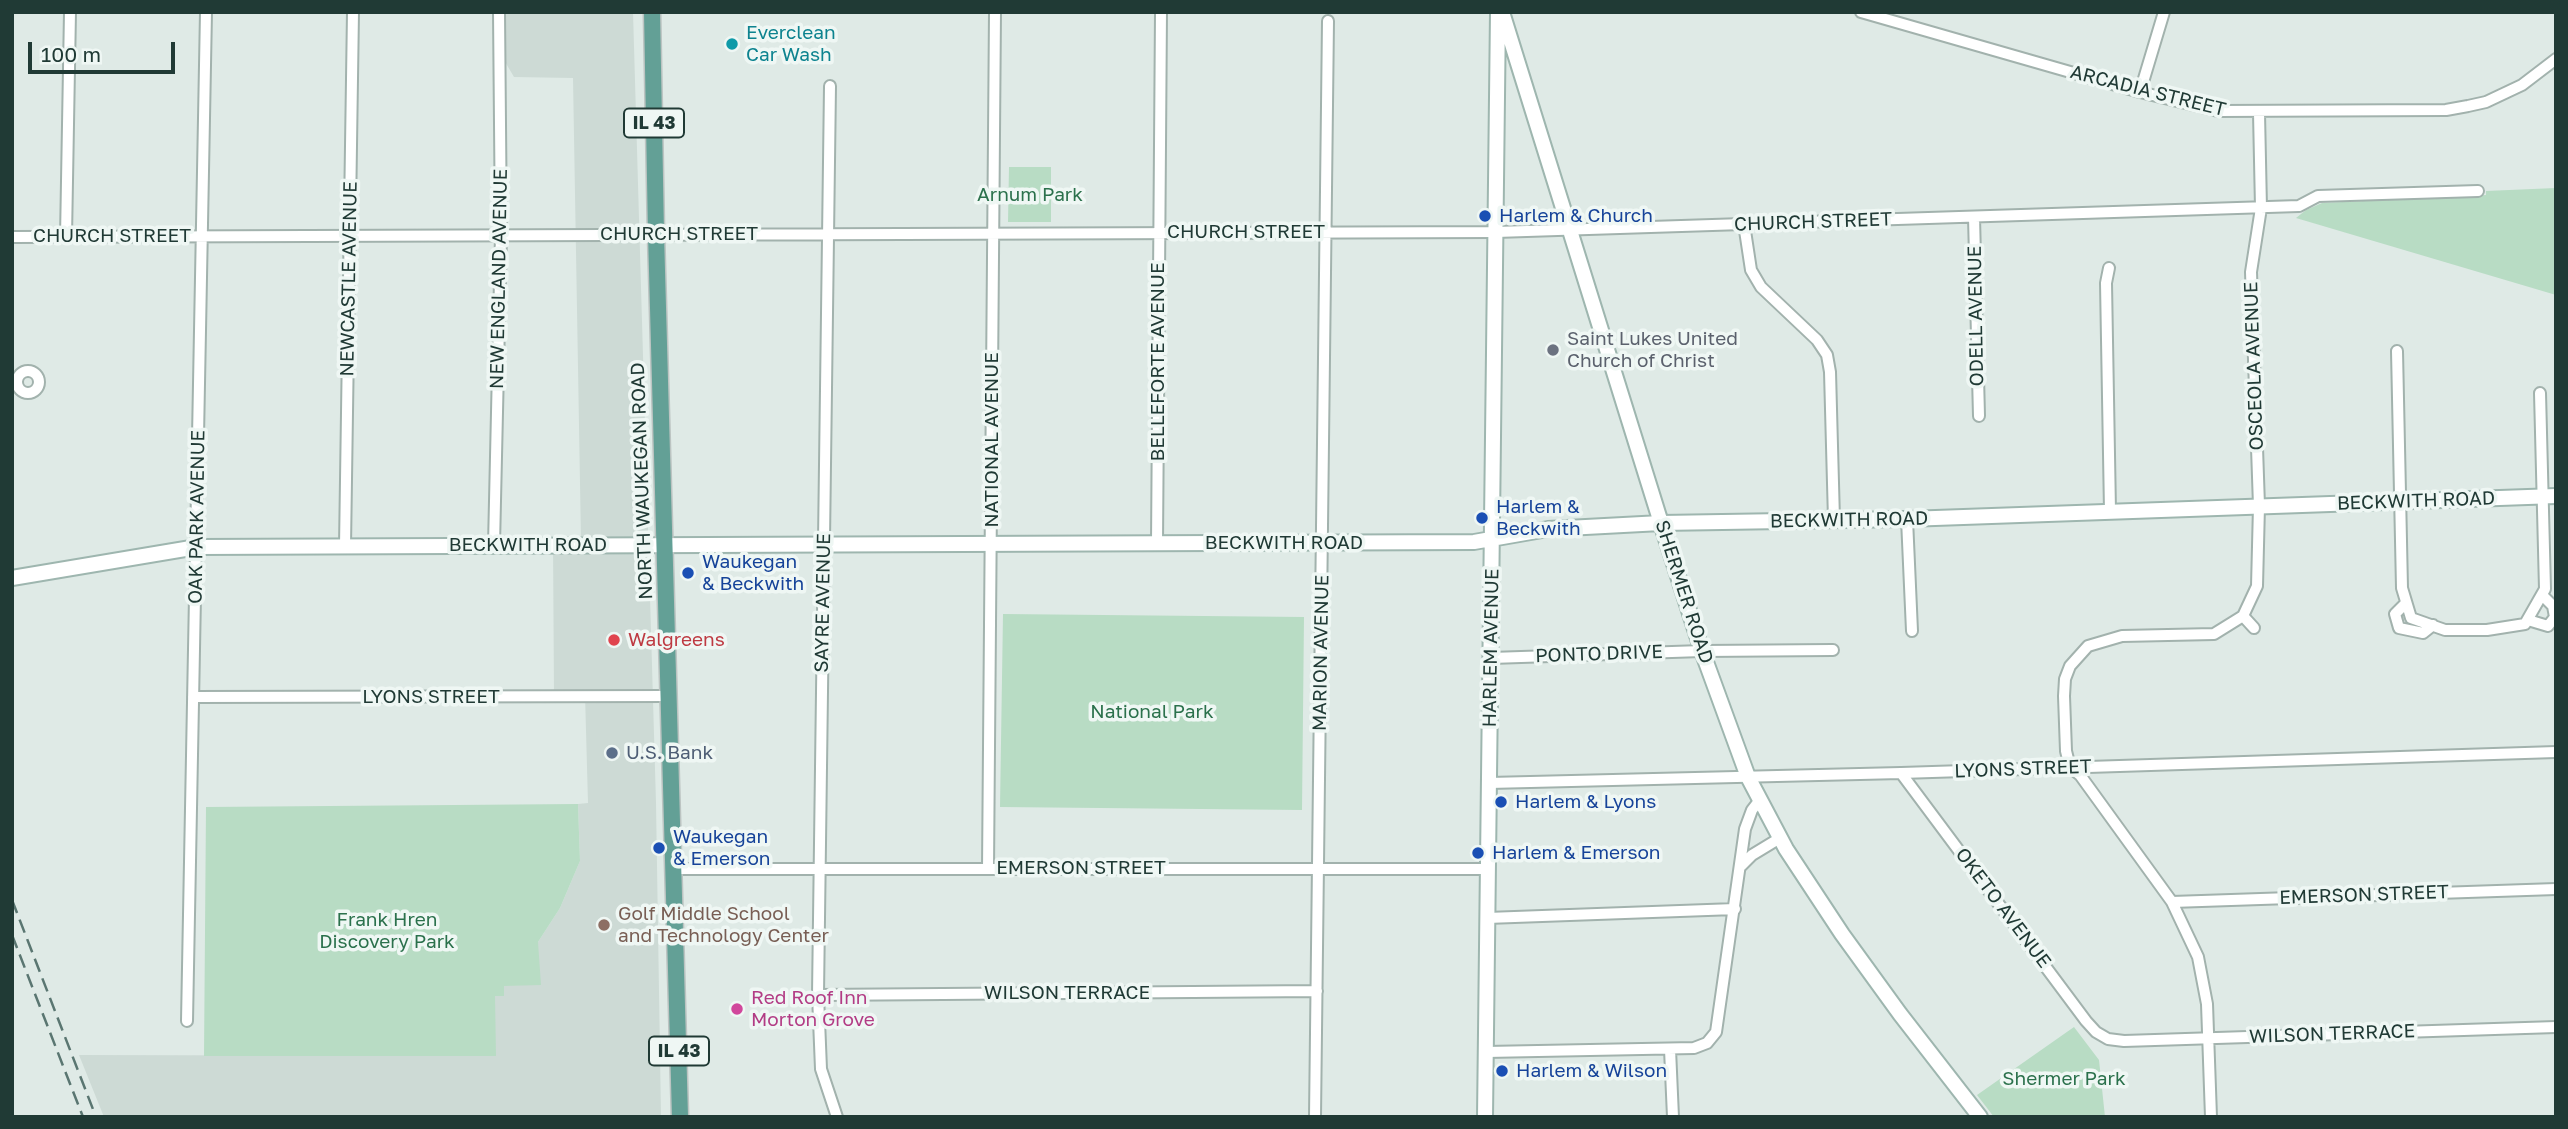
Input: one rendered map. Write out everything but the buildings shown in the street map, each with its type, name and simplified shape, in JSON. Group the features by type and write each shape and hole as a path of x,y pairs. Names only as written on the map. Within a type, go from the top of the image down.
{"main road":[{"name":"NORTH WAUKEGAN ROAD","path":"652,12 680,1117"}],"street":[{"path":"66,237 70,12"},
{"name":"OAK PARK AVENUE","path":"187,1021 206,12"},
{"name":"NEWCASTLE AVENUE","path":"345,546 353,12"},
{"name":"NEW ENGLAND AVENUE","path":"494,545 500,235 499,12"},
{"name":"NATIONAL AVENUE","path":"988,868 995,12"},
{"name":"BELLEFORTE AVENUE","path":"1157,543 1161,12"},
{"name":"SHERMER ROAD","path":"1500,12 1702,651 1748,777 1780,838 1842,934 1980,1117"},
{"name":"HARLEM AVENUE","path":"1485,1117 1500,12"},
{"name":"ARCADIA STREET","path":"1861,12 2140,92 2218,111 2259,113 2446,110 2486,102 2522,85 2556,60"},
{"path":"2140,92 2164,12"},
{"name":"MARION AVENUE","path":"1315,1117 1328,21"},
{"name":"SAYRE AVENUE","path":"831,86 818,995 821,1069 837,1117"},
{"name":"OSCEOLA AVENUE","path":"2243,616 2258,586 2259,575 2251,272 2260,208 2259,113"},
{"name":"CHURCH STREET","path":"12,237 1496,232 2260,208 2300,206 2318,197 2477,191"},
{"name":"ODELL AVENUE","path":"1974,217 1979,416"},
{"path":"1744,224 1751,270 1761,287 1817,340 1826,355 1830,372 1833,520"},
{"path":"2109,268 2106,283 2110,511"},
{"path":"2397,351 2402,589 2411,618 2445,630 2487,630 2525,624 2545,589 2549,496 2540,393"},
{"name":"BECKWITH ROAD","path":"12,578 197,547 1474,542 1548,530 1661,523 1908,519 2549,496"},
{"path":"1908,519 1912,631"},
{"path":"2528,620 2549,626 2555,617 2553,606 2542,595"},
{"path":"2211,1117 2207,1004 2198,957 2172,902 2080,775 2070,767 2066,751 2064,696 2066,679 2078,655 2088,646 2122,636 2214,634 2243,616 2254,628"},
{"path":"2069,646 2078,655"},
{"name":"PONTO DRIVE","path":"1491,658 1833,650"},
{"name":"LYONS STREET","path":"193,697 670,696"},
{"name":"LYONS STREET","path":"1489,783 1901,774 2556,752"},
{"name":"OKETO AVENUE","path":"1901,774 2086,1021 2096,1032 2108,1039"},
{"path":"1486,1052 1670,1049 1694,1048 1707,1043 1716,1032 1745,829 1752,810 1759,801"},
{"path":"1741,866 1752,855 1780,838"},
{"name":"EMERSON STREET","path":"675,869 1488,869"},
{"name":"EMERSON STREET","path":"2172,902 2556,888"},
{"path":"1488,918 1735,909"},
{"name":"WILSON TERRACE","path":"818,995 1317,991"},
{"name":"WILSON TERRACE","path":"2108,1039 2124,1041 2556,1027"},
{"path":"1670,1049 1673,1117"}],"shaded area":[{"path":"503,12 633,12 656,803 661,1117 104,1117 79,1055 495,1056 495,996 538,942 560,908 580,861 578,804 588,803 585,694 554,695 553,542 581,541 573,78 514,77 504,60"}],"green space":[{"name":"Arnum Park","path":"1009,167 1051,167 1051,222 1008,222"},
{"path":"2556,188 2556,295 2296,218 2322,203 2486,195 2486,191"},
{"name":"National Park","path":"1003,614 1304,617 1302,810 1000,807"},
{"name":"Frank Hren Discovery Park","path":"578,804 580,861 560,908 538,942 541,985 504,986 504,996 495,996 496,1056 204,1056 206,807"},
{"name":"Shermer Park","path":"2074,1027 2099,1060 2105,1117 1994,1117 1977,1095"}],"railway":[{"path":"12,900 96,1117"},
{"path":"12,935 83,1117"}],"place":[{"name":"Everclean Car Wash","path":"732,44"},
{"name":"Harlem & Church","path":"1485,216"},
{"name":"Saint Lukes United Church of Christ","path":"1553,350"},
{"name":"Harlem & Beckwith","path":"1482,518"},
{"name":"Waukegan & Beckwith","path":"688,573"},
{"name":"Walgreens","path":"614,640"},
{"name":"U.S. Bank","path":"612,753"},
{"name":"Harlem & Lyons","path":"1501,802"},
{"name":"Waukegan & Emerson","path":"659,848"},
{"name":"Harlem & Emerson","path":"1478,853"},
{"name":"Golf Middle School and Technology Center","path":"604,925"},
{"name":"Red Roof Inn Morton Grove","path":"737,1009"},
{"name":"Harlem & Wilson","path":"1502,1071"}]}
